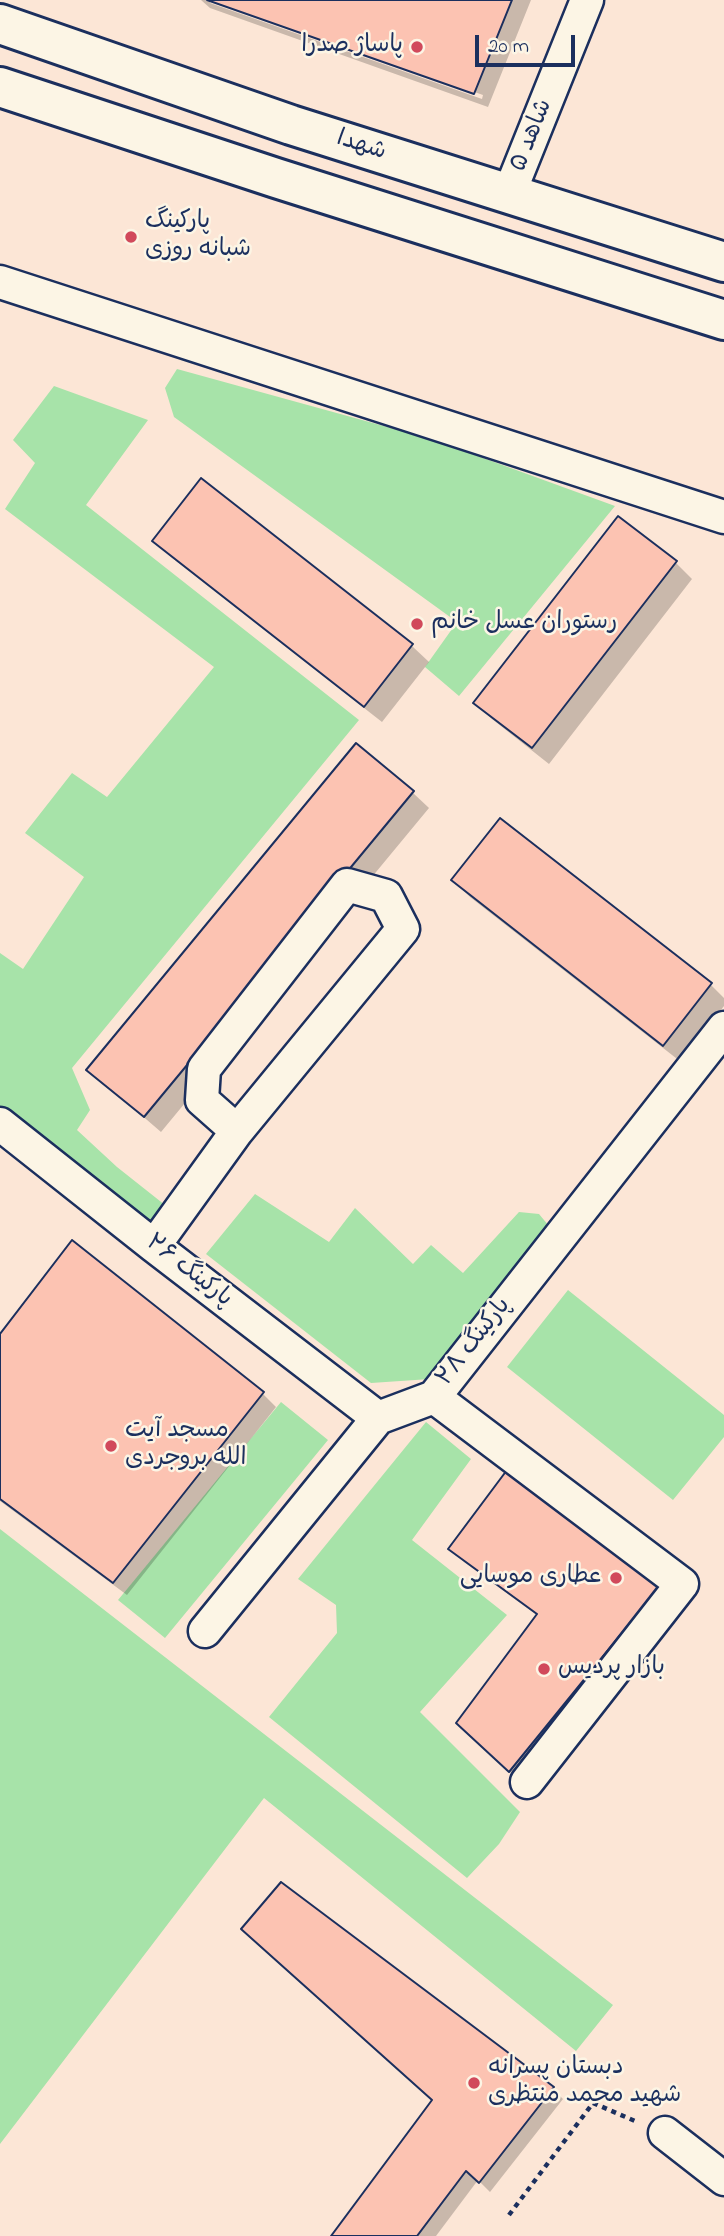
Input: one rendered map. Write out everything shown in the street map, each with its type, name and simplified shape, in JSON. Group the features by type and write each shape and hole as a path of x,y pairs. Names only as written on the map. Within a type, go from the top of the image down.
{"main road":[{"name":"شهدا","path":"0,24 290,125 724,262"},
{"path":"0,87 724,320"}],"street":[{"name":"شاهد ۵","path":"509,194 587,0"},
{"path":"0,282 724,517"},
{"path":"153,1246 237,1131 403,929 386,896 347,885 204,1069 202,1100 237,1131"},
{"name":"پارکینگ ۲۸","path":"378,1418 434,1397 724,1028"},
{"name":"پارکینگ ۲۶","path":"0,1124 153,1246 378,1418"},
{"path":"434,1397 682,1584 527,1782"},
{"path":"205,1631 378,1418"},
{"path":"664,2133 724,2179"}],"path":[{"path":"509,2215 593,2104 664,2133"}],"green space":[{"path":"177,369 431,439 615,506 459,696 425,667 457,622 174,417 165,388"},
{"path":"54,386 148,420 86,505 359,720 72,1068 90,1110 77,1130 117,1167 170,1209 147,1231 0,1116 0,953 23,969 84,877 25,833 72,773 107,797 214,667 5,509 35,463 13,440"},
{"path":"255,1194 329,1242 355,1208 413,1264 431,1245 463,1273 519,1212 539,1214 549,1226 430,1379 371,1383 206,1254"},
{"path":"568,1290 724,1415 724,1437 673,1500 507,1367"},
{"path":"281,1402 328,1440 165,1638 118,1600"},
{"path":"426,1422 471,1459 412,1540 507,1615 420,1712 520,1812 499,1844 467,1878 269,1717 337,1633 336,1605 298,1579"},
{"path":"0,1529 613,2005 576,2051 264,1798 0,2144"}],"building":[{"name":"پاساژ صدرا","path":"207,0 512,0 474,94"},
{"path":"201,478 413,644 364,707 152,541"},
{"path":"618,516 677,561 532,748 473,703"},
{"path":"356,743 414,791 144,1117 86,1070"},
{"path":"500,818 712,983 663,1046 451,880"},
{"name":"مسجد آیت الله بروجردی","path":"72,1240 264,1392 113,1583 0,1499 0,1334"},
{"name":"بازار پردیس","path":"507,1470 661,1585 509,1772 456,1723 537,1614 448,1549"},
{"path":"281,1882 554,2087 479,2183 466,2171 417,2236 331,2236 432,2100 241,1929"}],"place":[{"name":"پاساژ صدرا","path":"417,47"},
{"name":"پارکینگ شبانه روزی","path":"131,237"},
{"name":"رستوران عسل خانم","path":"417,624"},
{"name":"مسجد آیت الله بروجردی","path":"111,1446"},
{"name":"عطاری موسایی","path":"616,1578"},
{"name":"بازار پردیس","path":"544,1669"},
{"name":"دبستان پسرانه شهید محمد منتظری","path":"474,2083"}]}
